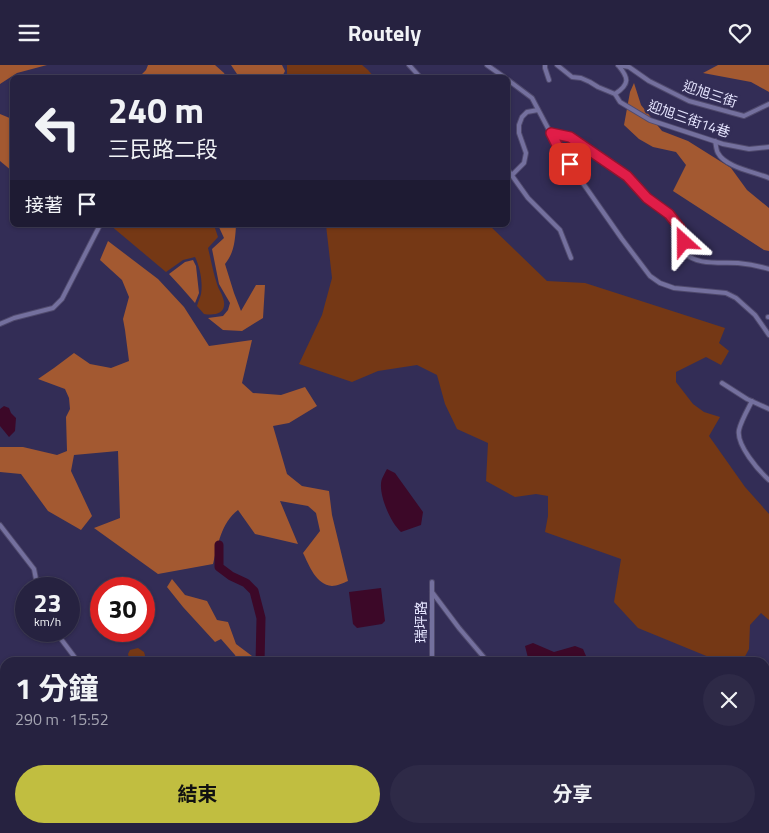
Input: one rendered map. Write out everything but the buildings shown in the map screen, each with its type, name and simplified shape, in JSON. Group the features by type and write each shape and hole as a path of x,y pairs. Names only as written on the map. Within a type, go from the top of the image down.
{"street":[{"path":"488,65 501,75"},
{"path":"545,65 550,80"},
{"name":"迎旭三街14巷","path":"557,65 572,77 581,78 615,94 620,102 650,120 715,141 749,149 769,147"},
{"path":"615,94 623,89 627,80 618,65"},
{"name":"迎旭三街","path":"618,65 629,67 649,81 689,101 744,116 769,104"},
{"path":"510,82 532,98 564,157 650,276 660,283 674,288 726,293 736,298 755,315 769,335"},
{"path":"512,176 524,163 526,153 519,133 522,117 527,112 538,110"},
{"path":"551,133 570,137 627,176 647,198 669,214 680,228 684,242 682,251 687,256 706,263 738,263 769,269"},
{"path":"715,141 718,153 727,162 743,170 769,177"},
{"path":"510,173 528,198 560,230 571,258"},
{"path":"0,324 14,318 53,308 59,303 99,227"},
{"path":"722,383 769,409"},
{"path":"752,401 739,431 741,444 769,480"},
{"path":"0,525 34,569 36,577"},
{"name":"瑞坪路","path":"432,581 432,657"},
{"path":"432,592 483,657"},
{"path":"63,642 74,657"}],"shaded area":[{"path":"0,65 47,65 10,75 10,78 0,84"},
{"path":"148,65 215,65 225,75 141,75"},
{"path":"231,65 282,65 285,71 283,75 238,75"},
{"path":"287,65 362,65 372,75 287,75"},
{"path":"718,65 769,65 769,92 751,82 703,73"},
{"path":"634,83 641,105 662,131 688,141 731,168 747,190 769,208 769,251 764,250 673,191 686,165 676,152 653,147 639,139 624,125 630,92"},
{"path":"0,114 10,118 10,169 0,161"},
{"path":"112,227 215,227 218,237 208,248 224,307 217,314 204,314 197,306 202,285 200,270 195,257 183,260 166,272"},
{"path":"219,227 236,227 232,251 225,264 241,311 256,285 265,285 263,318 242,331 223,330 208,318 223,316 228,310 230,303 219,284 212,249 224,238"},
{"path":"326,227 491,227 547,281 585,283 725,328 719,343 729,351 721,365 706,357 676,372 676,382 693,404 704,412 720,417 709,436 745,487 769,514 769,620 761,613 750,625 749,649 745,657 709,657 638,628 614,602 621,559 545,532 548,516 548,496 536,494 515,497 486,481 488,443 457,429 445,404 437,375 417,365 378,371 352,382 299,364 322,315 332,278"},
{"path":"108,241 158,279 184,307 209,346 252,340 242,383 253,393 281,395 305,387 317,406 289,423 273,426 287,474 302,486 329,491 332,515 348,581 334,586 326,585 317,578 303,553 320,531 316,513 308,506 280,501 298,544 255,534 238,510 232,515 224,528 213,564 158,574 94,528 120,518 118,451 74,455 71,471 92,516 81,530 48,511 21,474 0,472 0,447 23,447 57,455 67,451 66,417 70,409 69,398 65,389 38,379 74,353 90,364 111,368 129,361 123,319 129,297 122,280 100,260"},
{"path":"193,260 196,266 199,293 195,303 169,274 185,262"},
{"path":"4,406 9,408 16,418 15,431 9,437 0,426 0,409"},
{"path":"387,469 395,473 423,512 421,525 401,532 397,528 384,503 381,490 382,480"},
{"path":"172,579 185,595 207,601 217,620 228,622 236,644 252,657 236,657 221,639 215,642 167,587"},
{"path":"381,588 385,621 382,624 357,628 353,624 349,592"},
{"path":"533,643 554,652 575,646 583,649 586,656 528,657 525,646"},
{"path":"138,648 144,652 145,657 129,657 130,650"}],"waterway":[{"path":"219,545 219,567 231,576 246,583 254,591 261,618 260,657"}],"route":[{"path":"570,164 559,149 551,133 570,137 627,176 647,198 669,214 680,228 684,242"}]}
